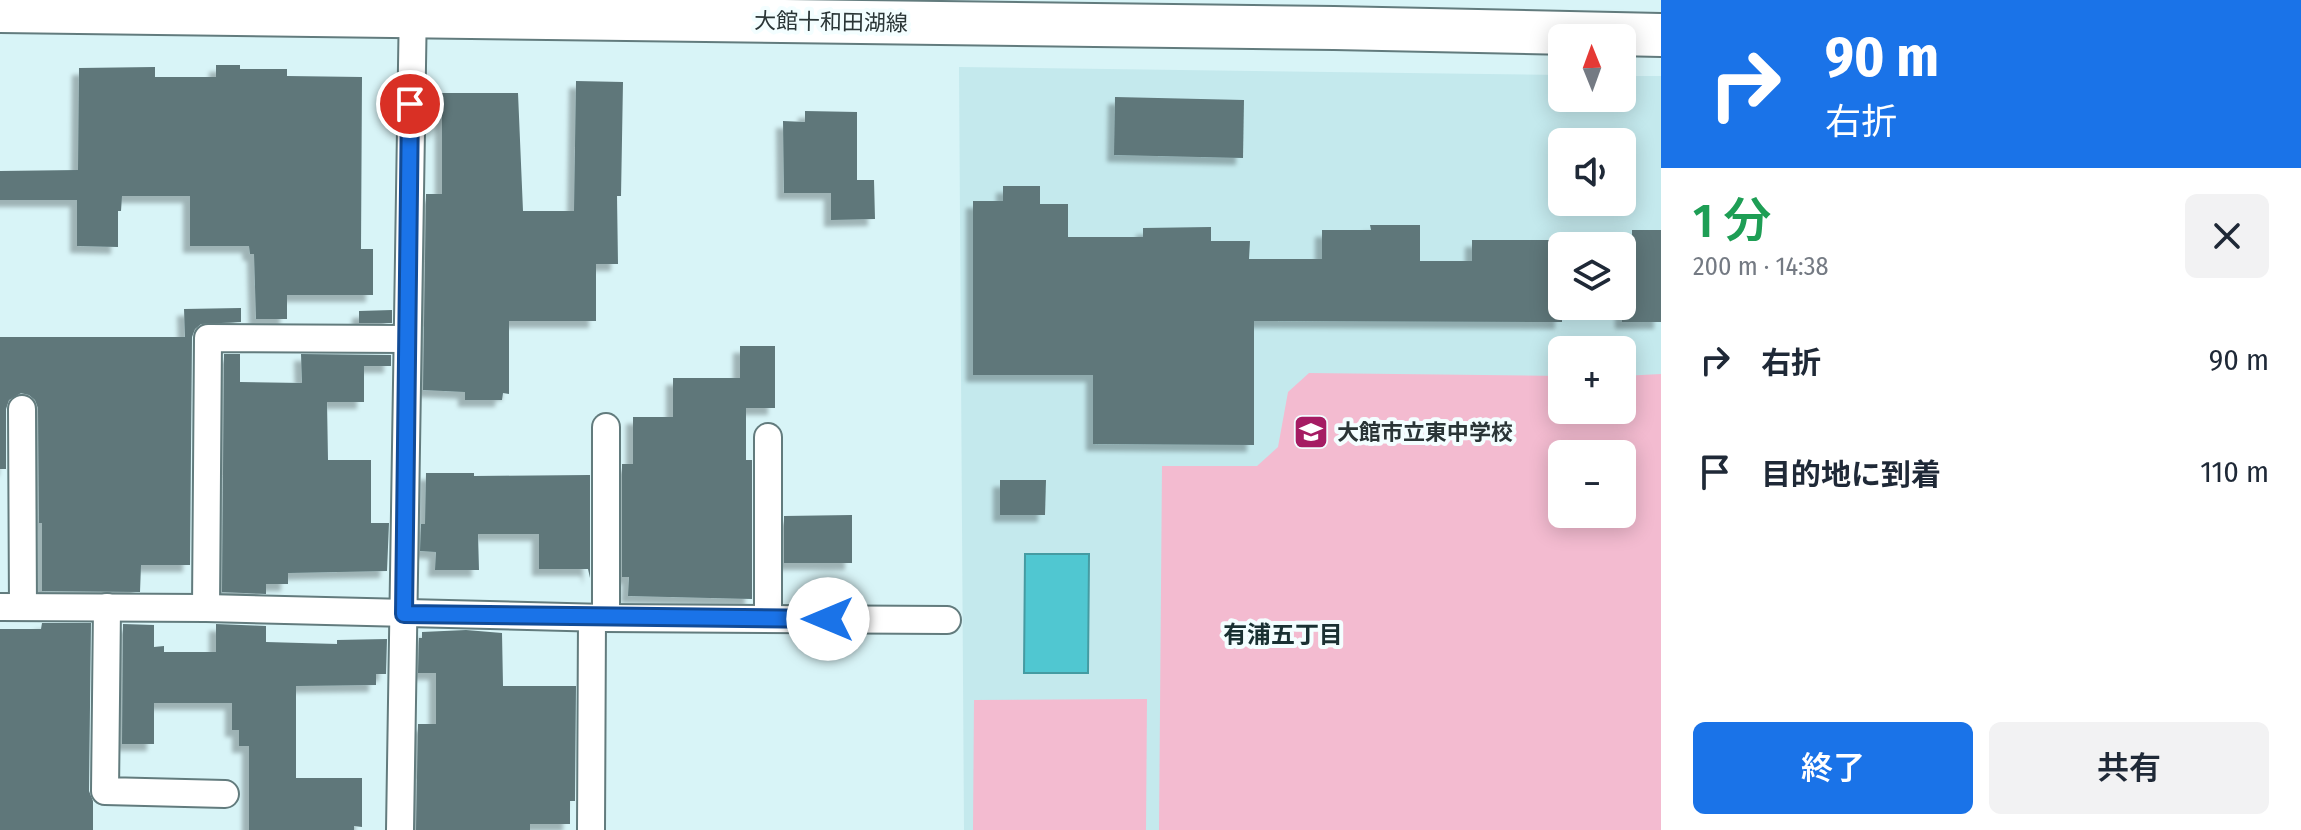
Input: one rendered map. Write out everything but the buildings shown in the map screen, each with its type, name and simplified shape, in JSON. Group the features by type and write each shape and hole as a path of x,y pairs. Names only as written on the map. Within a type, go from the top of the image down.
{"main road":[{"name":"大館十和田湖線","path":"0,11 412,8 1334,14 1661,35"}],"street":[{"path":"400,830 412,8"},
{"path":"206,608 208,338 407,339"},
{"path":"22,409 11,607 206,608 599,618 947,620"},
{"path":"591,830 606,427"},
{"path":"768,437 768,619"},
{"path":"107,607 105,791 225,794"}],"shaded area":[{"name":"大館市立東中学校","path":"959,67 1548,75 1548,112 1636,112 1636,76 1661,76 1661,830 964,830"},
{"path":"1309,373 1548,376 1548,424 1636,424 1636,375 1661,374 1661,830 1159,830 1162,466 1257,466 1278,447 1288,392"},
{"path":"1147,699 1146,830 973,830 974,700"}],"water":[{"path":"1025,554 1089,554 1088,673 1024,673"}],"place":[{"name":"大館市立東中学校","path":"1311,432"}],"district":[{"name":"有浦五丁目","path":"1283,635"}],"route":[{"path":"410,104 404,614 828,619"}]}
